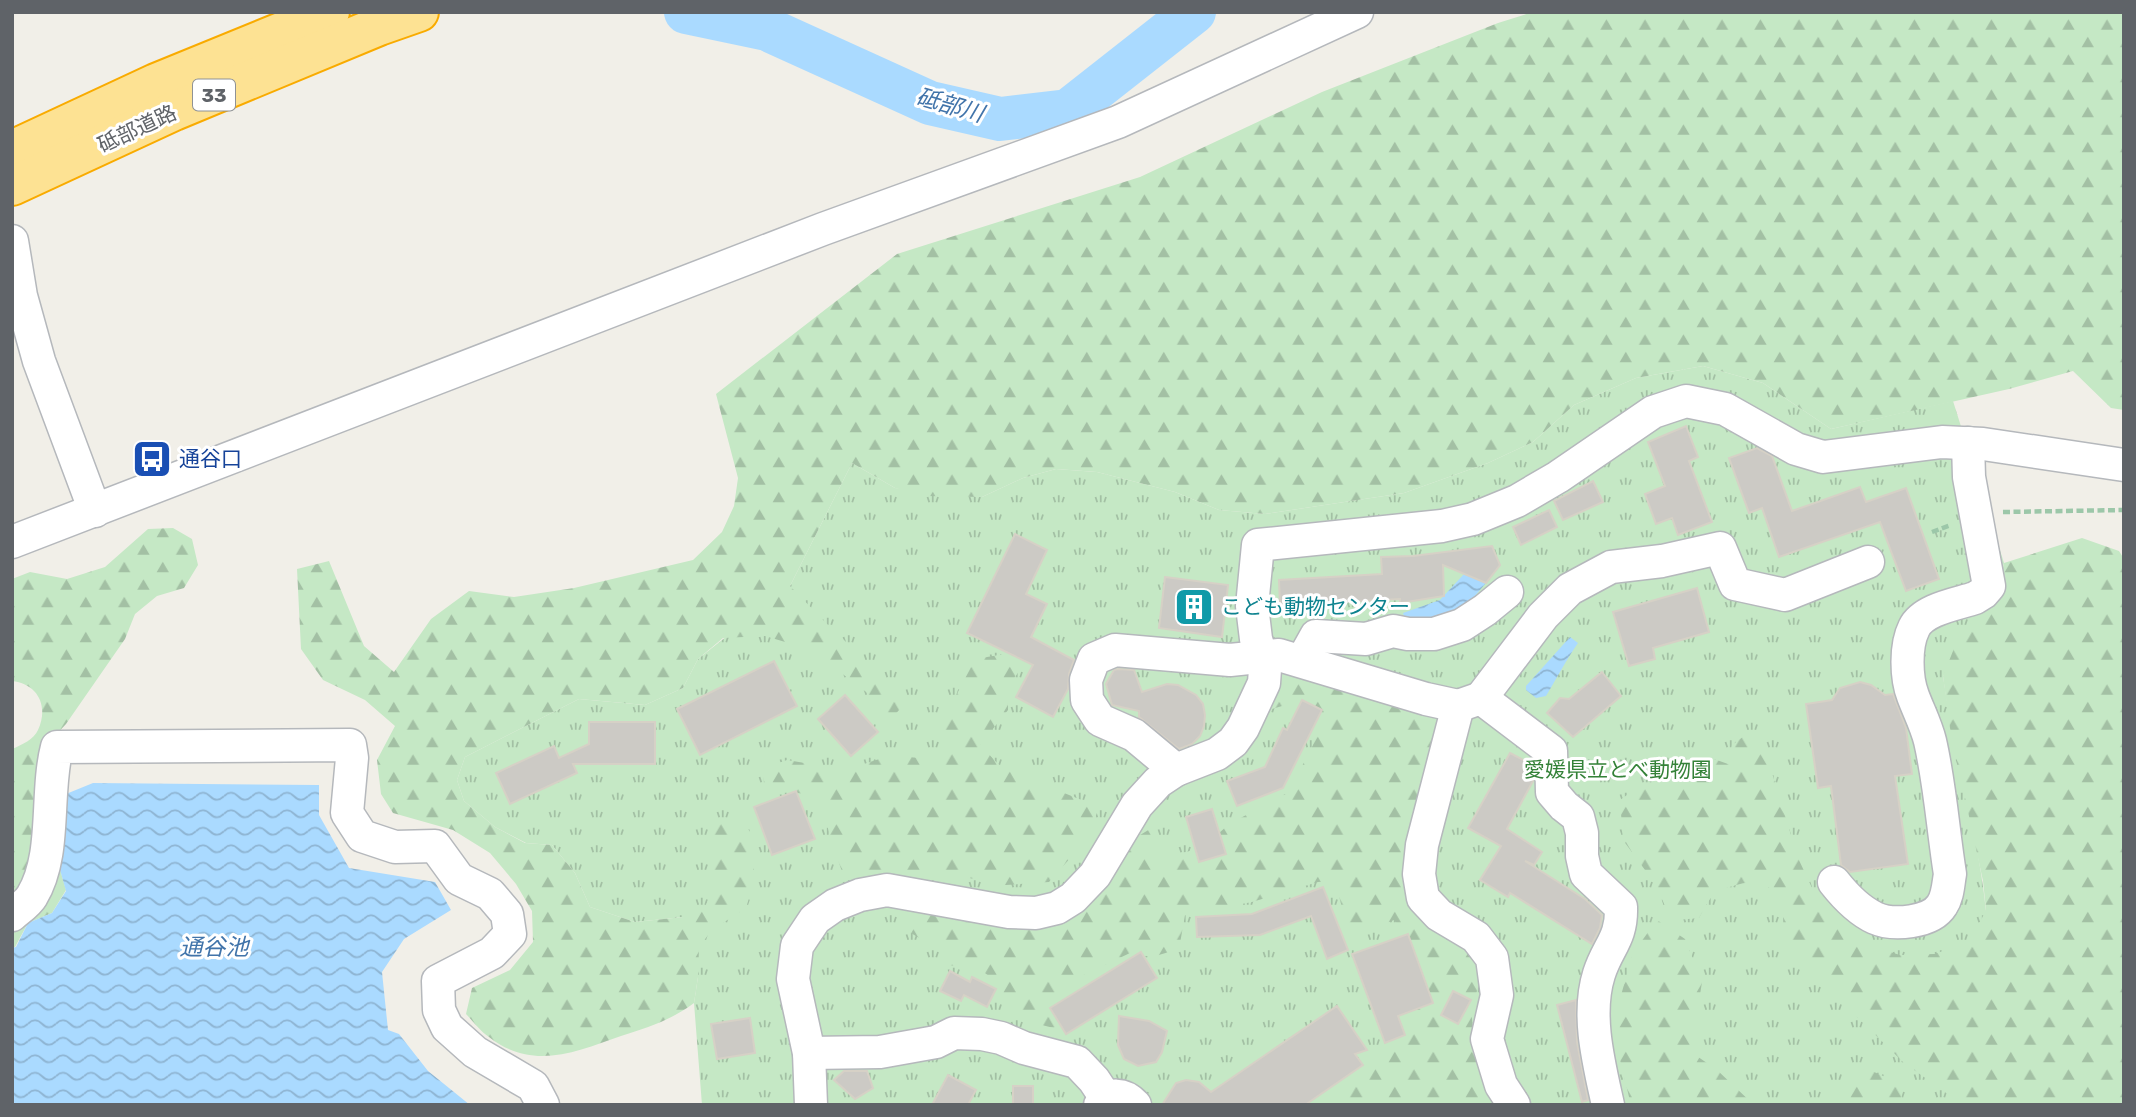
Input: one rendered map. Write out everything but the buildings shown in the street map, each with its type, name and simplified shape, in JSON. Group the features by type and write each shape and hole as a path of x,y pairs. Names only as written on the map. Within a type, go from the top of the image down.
{"highway":[{"name":"砥部道路","path":"12,150 156,83 330,12"},
{"name":"砥部道路","path":"12,186 174,111 419,12"}],"street":[{"path":"12,542 823,229 1118,122 1357,12"},
{"path":"12,241 21,296 39,361 95,511"},
{"path":"811,1105 809,1053 793,979 797,946 815,919 835,905 860,895 887,890 1009,912 1036,914 1057,908 1073,898 1095,876 1137,806 1158,782 1175,769 1217,754 1234,742 1264,683 1265,669 1256,639 1252,606 1258,545 1442,526 1473,519 1517,501 1558,477 1653,412 1686,401 1725,409 1796,449 1823,457 1929,443 1968,443 2124,465"},
{"path":"1833,882 1861,909 1877,919 1896,922 1928,916 1940,908 1947,893 1950,874 1930,742 1922,714 1913,696 1908,669 1914,628 1921,619 1975,598 1989,586 1969,477 1968,443"},
{"path":"1514,1105 1501,1084 1487,1039 1497,995 1492,958 1476,937 1439,915 1423,898 1419,874 1422,845 1469,702 1543,616 1570,589 1611,567 1662,561 1720,548 1735,583 1785,595 1868,562"},
{"path":"1302,661 1316,636 1366,639 1394,631 1434,634 1462,625 1507,592"},
{"path":"1175,769 1134,734 1100,720 1087,700 1086,680 1094,659 1115,650 1230,660 1279,655 1426,699 1469,702 1550,751 1552,792 1578,817 1582,833 1581,856 1586,874 1621,907 1622,923 1618,937 1599,974 1594,1009 1608,1105"},
{"path":"12,915 31,898 44,867 51,769 57,747 350,745 352,758 347,813 362,836 395,847 435,846 459,878 490,894 508,914 510,934 492,953 438,981 439,1010 447,1027 475,1052 533,1086 543,1105"},
{"path":"809,1053 880,1052 936,1042 954,1033 982,1034 1077,1062 1113,1103"}],"path":[{"path":"1932,532 1987,513 2124,510"}],"green space":[{"path":"1533,12 2124,12 2124,410 2111,408 2073,371 2009,389 1831,429 1763,383 1703,366 1636,378 1574,405 1533,442 1488,463 1404,493 1265,514 1219,510 1175,492 1097,472 1056,469 1023,478 982,497 926,496 895,488 852,463 790,586 893,686 900,699 900,709 890,720 878,710 870,695 802,647 765,636 723,638 698,659 683,688 645,705 579,699 465,757 457,780 464,801 495,827 525,843 552,845 575,873 590,907 635,922 683,917 706,905 716,880 706,840 720,819 744,819 754,842 754,881 746,908 712,930 699,947 694,1003 650,1026 587,1048 554,1055 521,1053 505,1047 480,1029 466,1014 472,988 510,970 533,942 532,911 516,884 490,853 453,830 393,813 381,794 377,760 395,726 365,700 323,680 301,649 297,569 329,561 364,646 394,672 431,619 469,591 514,597 574,588 693,560 722,532 734,506 738,478 716,394 897,254 1140,177 1322,92 1498,23"},
{"name":"愛媛県立とべ動物園","path":"1703,366 1763,383 1831,429 1953,401 2004,563 1996,599 1943,676 1986,911 2060,1105 702,1105 694,1003 698,977 683,917 635,922 590,907 575,873 552,845 526,843 495,827 464,801 457,780 465,757 579,699 645,705 683,688 698,659 790,586 852,463 895,488 982,497 1023,478 1056,469 1097,472 1175,492 1219,510 1265,514 1404,493 1488,463 1533,442 1574,405 1636,378"},
{"path":"173,528 192,539 198,565 184,588 157,596 135,614 125,639 66,724 52,739 57,859 66,890 52,913 28,923 12,948 12,749 36,733 42,713 35,691 12,681 12,579 30,572 67,579 105,567 148,529"},
{"path":"2082,538 2119,551 2124,559 2124,1105 2041,1105 2036,1102 2001,1099 1960,1103 1903,1062 1799,960 1782,937 1780,901 1768,886 1747,883 1720,890 1711,897 1699,918 1677,920 1668,913 1656,885 1623,840 1620,800 1634,790 1671,787 1676,761 1697,753 1728,764 1732,745 1748,733 1761,737 1798,858 1813,890 1839,923 1880,949 1900,955 1934,954 1958,946 1973,936 1986,910 1983,881 1950,728 1943,676 1957,641 1973,619 1996,599 2004,563"},
{"path":"1017,652 1022,667 1008,687 1008,710 980,745 1002,768 1099,807 1088,838 1049,882 1006,885 953,875 898,870 843,874 817,796 766,788 761,769 787,760 846,770 888,756 939,759 943,721 975,659"},
{"path":"1290,676 1323,680 1443,711 1406,883 1473,951 1483,973 1471,1009 1476,1060 1501,1105 1317,1105 1369,1069 1384,1052 1410,1010 1410,939 1394,920 1350,938 1335,881 1318,882 1252,902 1185,915 1179,949 1152,957 1130,953 1071,981 1068,1007 1073,1033 1038,1024 1005,1005 999,983 982,971 949,965 945,954 911,933 929,904 1053,919 1132,840 1150,829 1155,854 1177,855 1205,846 1229,824 1288,793 1312,747 1322,710 1302,700 1272,709 1274,694"},
{"path":"1657,920 1685,939 1702,982 1691,1052 1717,1070 1754,1105 1631,1105 1612,1027 1633,953"},
{"path":"1854,1063 1901,1084 1902,1105 1833,1105"}],"water":[{"path":"1464,574 1486,583 1474,597 1441,620 1408,629 1403,613 1440,600"},
{"path":"1570,637 1578,643 1546,696 1536,698 1526,690 1526,686"},
{"name":"通谷池","path":"93,783 319,785 319,815 349,868 435,882 451,910 404,939 382,972 388,1030 399,1034 428,1071 470,1105 12,1105 12,948 16,947 28,923 52,913 66,891 57,859 66,794"}],"waterway":[{"name":"砥部川","path":"686,12 767,29 930,103 1000,119 1068,111 1194,12"}],"place":[{"name":"通谷口","path":"152,459"},
{"name":"こども動物センター","path":"1194,607"}]}
